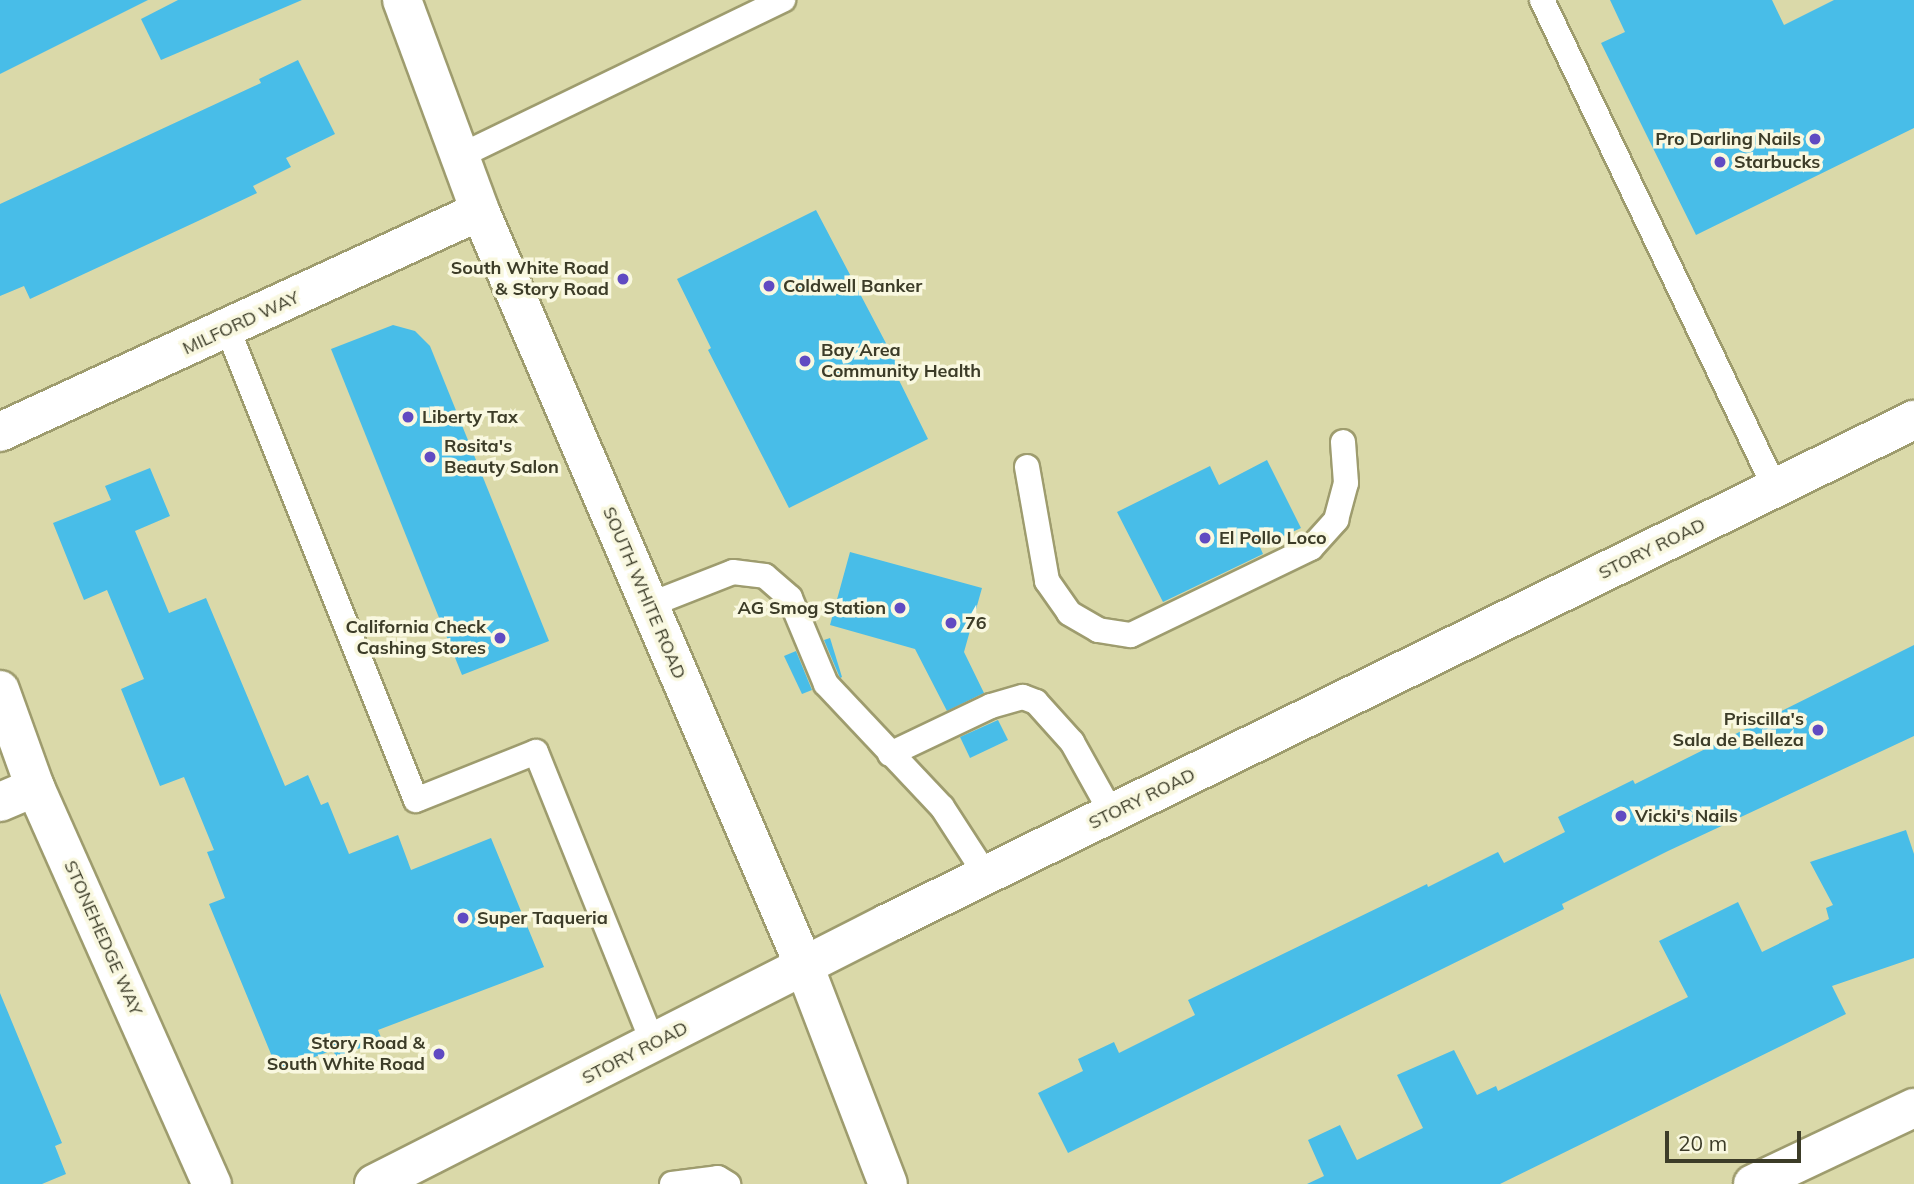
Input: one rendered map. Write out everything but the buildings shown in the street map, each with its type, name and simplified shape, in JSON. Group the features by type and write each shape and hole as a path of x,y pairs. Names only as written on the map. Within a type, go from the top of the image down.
{"street":[{"name":"SOUTH WHITE ROAD","path":"402,0 480,211 806,968 888,1184"},
{"name":"MILFORD WAY","path":"0,432 228,330 480,211"},
{"name":"STORY ROAD","path":"374,1184 986,876 1914,420"},
{"name":"STONEHEDGE WAY","path":"0,690 35,787 212,1184"},
{"path":"0,802 35,787"},
{"path":"1754,1184 1914,1108"}],"lane":[{"path":"460,156 783,0"},
{"path":"1542,0 1776,488"},
{"path":"228,330 416,800 536,752 653,1043"},
{"path":"1027,467 1047,581 1069,613 1098,630 1131,635 1311,548 1336,520 1346,482 1343,442"},
{"path":"649,606 733,572 765,576 790,598 825,684 942,807 986,876"},
{"path":"890,754 991,706 1023,697 1036,702 1072,742 1112,814"},
{"path":"672,1184 718,1178 728,1184"}],"place":[{"name":"Pro Darling Nails","path":"1815,139"},
{"name":"Starbucks","path":"1720,162"},
{"name":"South White Road & Story Road","path":"623,279"},
{"name":"Coldwell Banker","path":"769,286"},
{"name":"Bay Area Community Health","path":"805,361"},
{"name":"Liberty Tax","path":"408,417"},
{"name":"Rosita's Beauty Salon","path":"430,457"},
{"name":"El Pollo Loco","path":"1205,538"},
{"name":"AG Smog Station","path":"900,608"},
{"name":"76","path":"951,623"},
{"name":"California Check Cashing Stores","path":"500,638"},
{"name":"Priscilla's Sala de Belleza","path":"1818,730"},
{"name":"Vicki's Nails","path":"1621,816"},
{"name":"Super Taqueria","path":"463,918"},
{"name":"Story Road & South White Road","path":"439,1054"}]}
